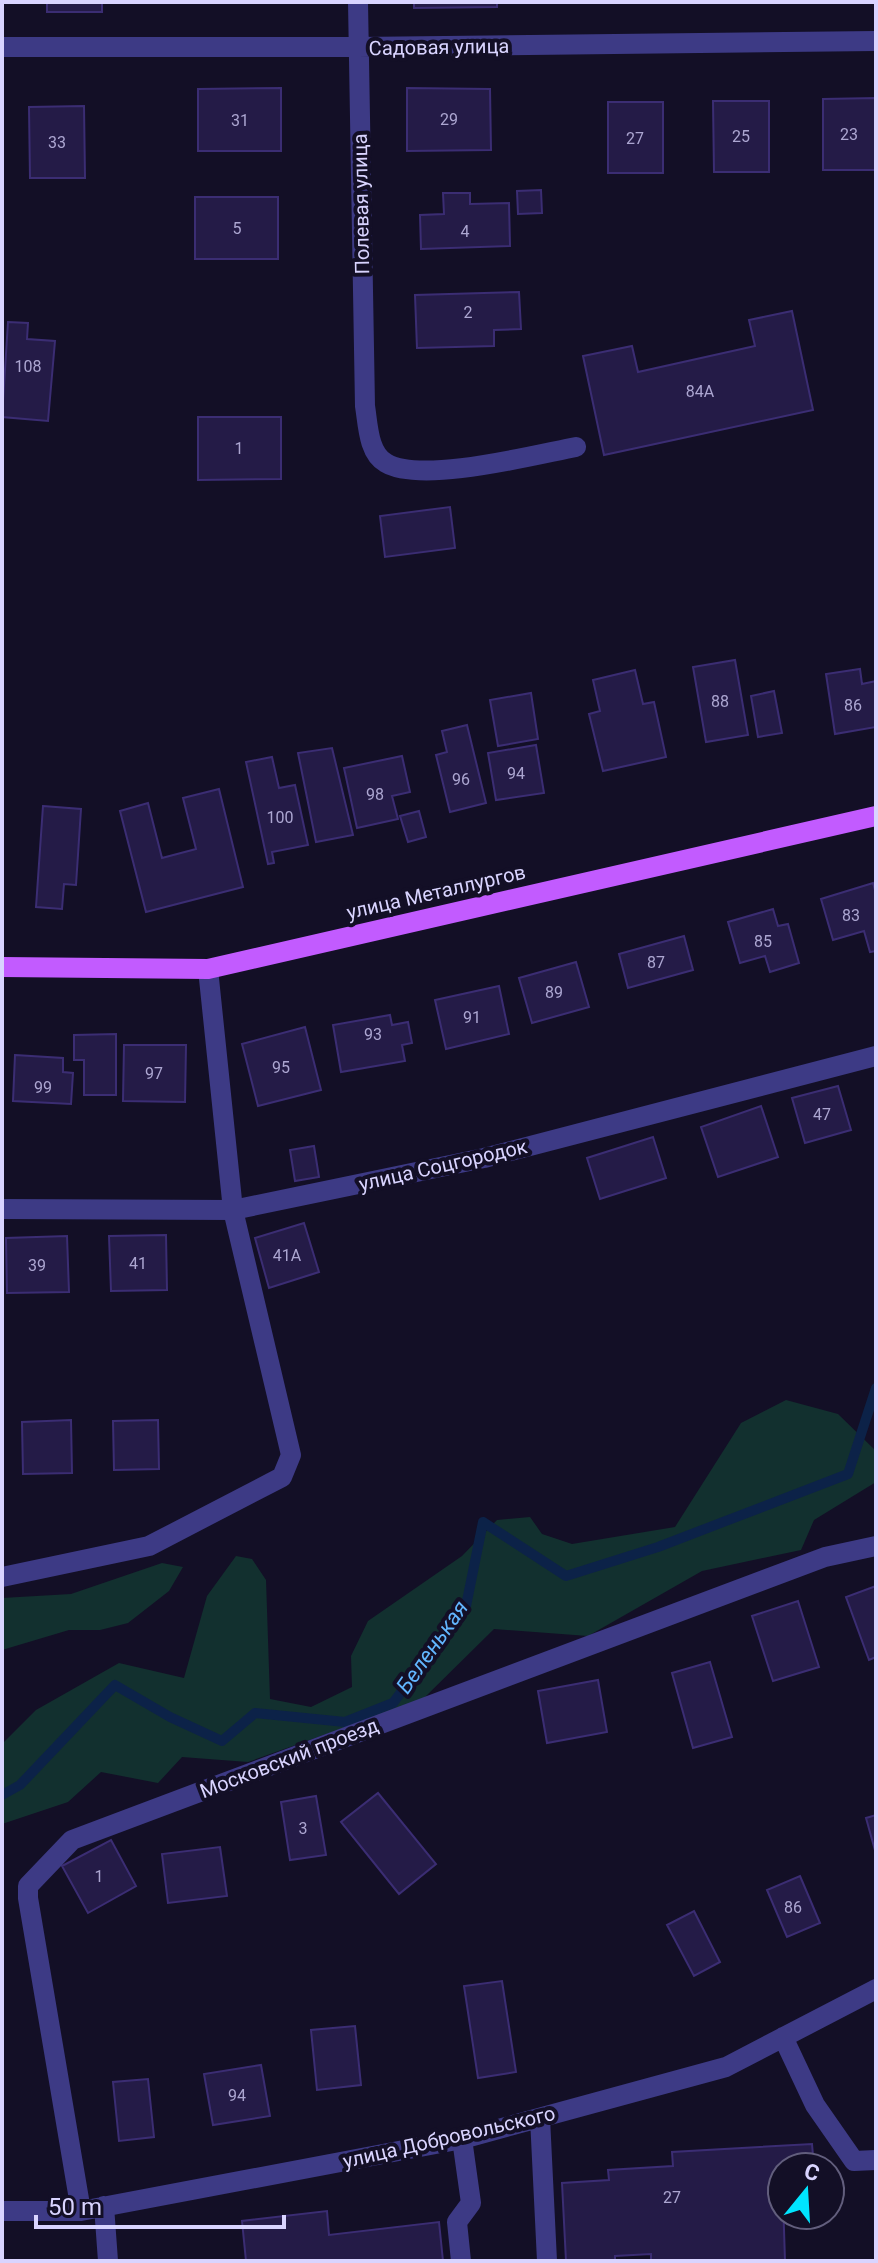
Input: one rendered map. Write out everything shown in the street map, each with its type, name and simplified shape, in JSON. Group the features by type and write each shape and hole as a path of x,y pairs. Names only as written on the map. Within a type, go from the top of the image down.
{"main road":[{"name":"улица Металлургов","path":"2,967 208,969 876,816"}],"street":[{"name":"Полевая улица","path":"358,2 365,406 371,442 384,462 412,471 488,464 576,447"},
{"name":"Садовая улица","path":"2,47 358,47 876,41"},
{"path":"2,1577 149,1546 282,1477 291,1455 233,1210 208,969"},
{"name":"улица Соцгородок","path":"2,1209 233,1210 484,1158 876,1056"},
{"name":"Московский проезд","path":"81,2211 28,1898 28,1886 72,1840 825,1557 876,1546"},
{"name":"улица Добровольского","path":"2,2211 81,2211 462,2139 726,2067 876,1989"},
{"path":"783,2037 815,2105 854,2161 876,2160"},
{"path":"540,2118 547,2261"},
{"path":"461,2261 457,2222 471,2203 462,2139"},
{"path":"104,2206 108,2261"}],"green space":[{"path":"786,1400 838,1414 876,1451 876,1482 814,1520 801,1550 702,1571 588,1636 494,1629 422,1700 248,1762 182,1757 158,1783 101,1772 68,1802 2,1824 2,1744 36,1710 119,1663 184,1678 207,1596 236,1556 252,1559 266,1580 270,1699 311,1707 352,1687 351,1656 368,1621 462,1556 497,1520 530,1517 542,1534 572,1544 675,1527 741,1423"},
{"path":"162,1563 183,1567 169,1591 128,1623 100,1630 69,1630 2,1650 2,1598 71,1594"}],"building":[{"path":"47,2 102,2 102,12 47,12"},
{"path":"414,2 497,2 497,7 414,8"},
{"path":"281,88 281,151 198,151 198,89"},
{"path":"407,88 490,89 491,150 407,151"},
{"path":"876,98 876,170 823,170 823,99"},
{"path":"713,101 769,101 769,172 714,172"},
{"path":"608,102 663,102 663,173 608,173"},
{"path":"84,106 85,178 30,178 29,107"},
{"path":"541,190 542,213 518,214 517,191"},
{"path":"443,193 470,193 470,204 509,203 510,246 421,249 420,215 444,214"},
{"path":"195,197 278,197 278,259 195,259"},
{"path":"519,292 521,329 494,330 494,346 417,348 415,295"},
{"path":"792,311 813,410 604,455 583,356 632,346 638,372 755,346 749,320"},
{"path":"8,322 28,323 27,339 55,341 48,421 2,417"},
{"path":"198,417 281,417 281,479 198,480"},
{"path":"450,507 455,548 385,557 380,516"},
{"path":"735,660 748,735 706,742 693,667"},
{"path":"860,669 862,684 876,681 876,727 835,734 826,674"},
{"path":"635,670 643,704 654,702 666,757 603,771 589,714 600,711 593,680"},
{"path":"774,691 782,733 758,737 751,696"},
{"path":"531,693 538,739 498,746 490,700"},
{"path":"467,725 486,803 450,812 436,755 447,752 442,731"},
{"path":"536,745 544,793 496,800 488,753"},
{"path":"332,748 353,835 316,842 298,753"},
{"path":"402,756 410,792 392,796 398,819 357,828 344,768"},
{"path":"272,757 279,788 295,785 308,845 272,852 274,863 268,864 246,762"},
{"path":"219,789 243,887 146,912 120,811 148,803 162,858 196,849 183,798"},
{"path":"43,806 81,809 76,885 64,884 62,909 36,907"},
{"path":"419,811 426,837 408,842 400,816"},
{"path":"873,883 876,894 876,951 870,952 864,931 833,940 821,899"},
{"path":"773,909 778,926 788,924 799,963 770,972 765,956 740,963 728,922"},
{"path":"684,936 693,970 628,988 619,954"},
{"path":"576,962 589,1007 532,1023 519,978"},
{"path":"499,986 509,1034 446,1049 435,1000"},
{"path":"390,1015 392,1025 408,1022 412,1043 402,1045 405,1061 341,1072 333,1025"},
{"path":"305,1027 321,1090 258,1106 242,1044"},
{"path":"116,1034 116,1095 84,1095 84,1060 74,1060 74,1035"},
{"path":"124,1045 186,1045 185,1102 123,1101"},
{"path":"15,1055 63,1058 63,1072 73,1073 71,1104 13,1101"},
{"path":"838,1086 851,1130 805,1143 792,1098"},
{"path":"761,1106 778,1157 718,1177 701,1127"},
{"path":"653,1137 666,1178 600,1199 587,1158"},
{"path":"314,1146 319,1177 295,1181 290,1150"},
{"path":"304,1223 319,1272 269,1288 255,1238"},
{"path":"166,1235 167,1290 111,1291 109,1236"},
{"path":"67,1236 69,1292 7,1293 6,1238"},
{"path":"71,1420 72,1473 23,1474 22,1422"},
{"path":"158,1420 159,1469 114,1470 113,1421"},
{"path":"876,1586 876,1657 869,1660 846,1597"},
{"path":"798,1601 819,1667 773,1681 752,1616"},
{"path":"710,1662 732,1737 693,1748 672,1673"},
{"path":"598,1680 607,1732 547,1743 538,1691"},
{"path":"378,1793 436,1864 399,1894 341,1822"},
{"path":"316,1796 326,1855 290,1860 281,1802"},
{"path":"876,1815 876,1854 866,1818"},
{"path":"111,1840 136,1886 88,1913 62,1866"},
{"path":"220,1847 227,1896 168,1903 162,1854"},
{"path":"800,1876 820,1923 787,1937 767,1890"},
{"path":"694,1911 720,1962 694,1976 667,1925"},
{"path":"502,1981 516,2072 478,2078 464,1986"},
{"path":"355,2026 361,2085 317,2090 311,2030"},
{"path":"261,2065 270,2116 213,2125 204,2074"},
{"path":"148,2079 154,2137 119,2141 113,2082"},
{"path":"812,2144 813,2151 766,2151 766,2231 784,2231 785,2261 651,2261 651,2254 615,2256 615,2261 566,2261 562,2183 609,2180 608,2170 673,2166 672,2152"},
{"path":"327,2211 329,2235 439,2222 443,2261 246,2261 242,2221"}],"waterway":[{"name":"Беленькая","path":"2,1795 20,1785 115,1685 170,1717 222,1741 255,1713 345,1722 393,1703 466,1606 483,1522 566,1576 658,1547 848,1474 876,1388"}]}
